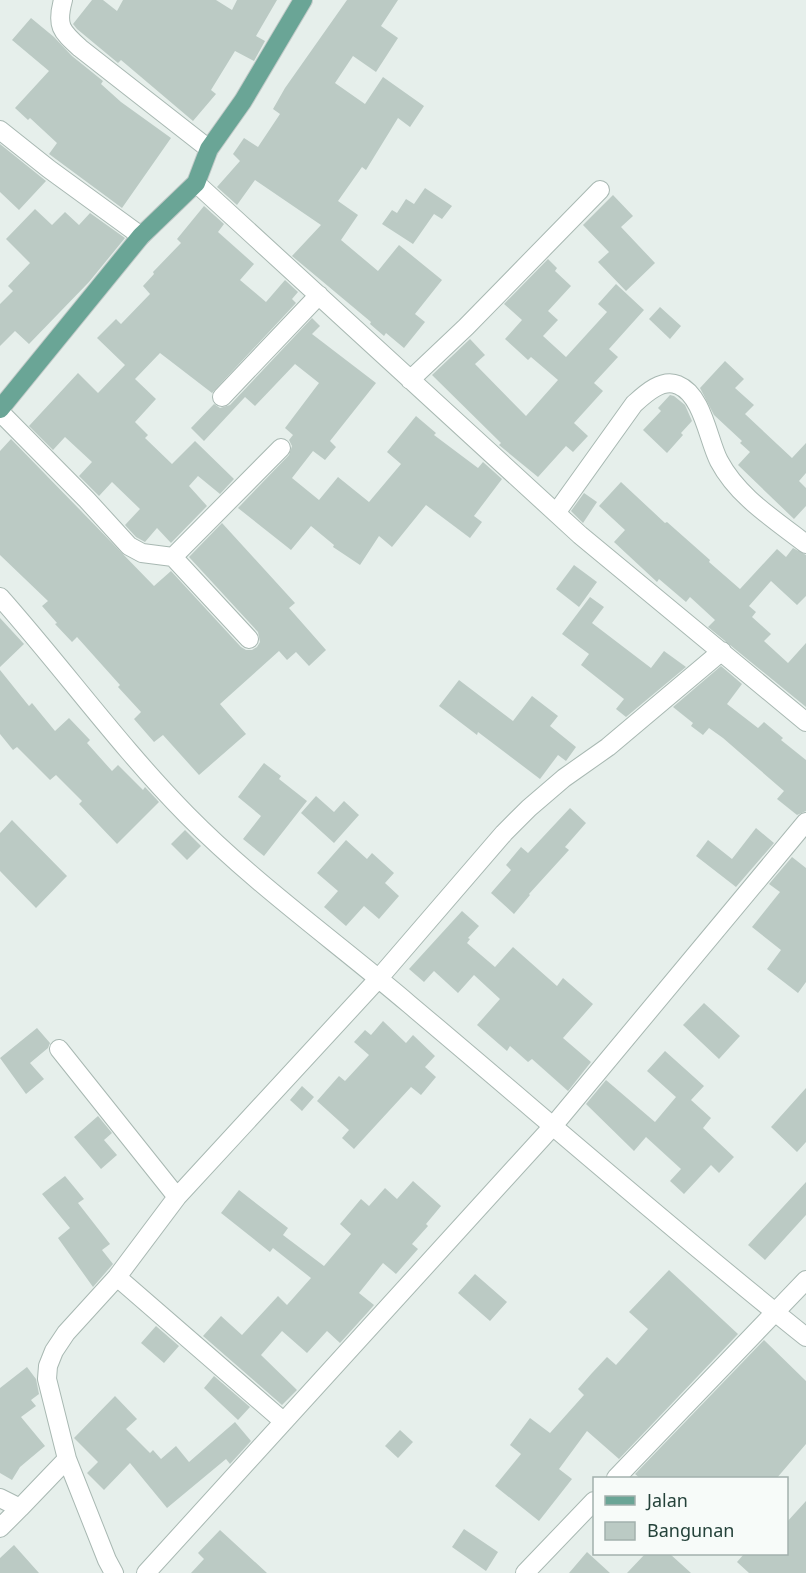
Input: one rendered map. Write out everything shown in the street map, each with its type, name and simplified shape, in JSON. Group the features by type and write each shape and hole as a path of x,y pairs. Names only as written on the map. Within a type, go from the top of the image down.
{"main road":[{"path":"0,411 141,236 196,183 209,148 243,101 303,0"}],"street":[{"path":"63,0 59,20 62,31 80,48 209,148"},
{"path":"0,130 141,236"},
{"path":"196,183 556,513 806,722"},
{"path":"410,380 466,327 600,190"},
{"path":"222,397 319,295"},
{"path":"556,513 634,404 664,383 678,385 689,393 697,404 719,461 740,491 806,544"},
{"path":"0,411 129,546 141,553 173,557 249,639"},
{"path":"173,557 281,448"},
{"path":"0,597 144,768 217,844 278,898 379,978 806,1337"},
{"path":"114,1573 67,1459 47,1379 48,1366 54,1351 66,1333 117,1277 177,1197 379,978 504,833 564,778 608,747 722,651"},
{"path":"146,1573 554,1126 806,822"},
{"path":"58,1049 177,1197"},
{"path":"117,1277 283,1421"},
{"path":"618,1477 806,1280"},
{"path":"0,1528 67,1459"},
{"path":"0,1498 20,1508"},
{"path":"525,1573 593,1502"}],"building":[{"path":"92,0 103,0 117,11 123,0 216,0 232,10 237,0 277,0 256,36 265,41 254,61 235,51 211,90 216,94 193,121 121,60 118,63 77,29 73,24"},
{"path":"347,0 398,0 381,26 398,38 376,72 353,56 335,83 365,104 383,77 424,106 410,127 398,118 366,170 362,167 338,201 358,215 341,240 378,271 399,245 442,280 415,314 425,322 404,348 386,333 384,336 370,324 371,322 292,256 321,225 255,180 237,205 217,187 240,161 233,154 244,138 258,147 280,114 273,109 285,88"},
{"path":"31,18 103,81 101,84 121,102 171,138 122,208 49,154 57,143 30,118 28,120 15,108 49,71 12,40"},
{"path":"0,144 46,181 19,210 0,192"},
{"path":"425,188 452,206 442,219 434,214 413,244 382,224 392,210 397,213 406,199 414,204"},
{"path":"613,195 633,216 621,227 655,263 626,291 598,262 609,252 583,225"},
{"path":"204,206 224,224 218,232 254,264 240,280 266,302 285,280 298,292 292,299 296,303 212,393 160,353 135,379 156,399 135,422 148,435 145,438 172,464 195,441 234,479 220,494 198,476 189,486 207,506 171,543 157,528 145,542 136,537 125,525 140,509 112,482 99,496 79,476 92,462 65,437 53,450 29,426 78,373 98,393 125,365 97,338 116,319 121,324 150,294 143,286 181,243 177,239"},
{"path":"35,209 52,225 65,212 79,225 90,213 125,238 89,282 29,344 15,331 0,346 0,304 13,291 8,286 30,263 6,239"},
{"path":"548,259 557,268 555,271 571,286 548,311 558,320 543,336 566,357 607,312 598,304 616,284 644,310 609,349 618,357 594,383 603,391 574,423 588,436 573,452 566,446 538,477 499,445 501,443 432,375 470,339 485,355 475,364 526,416 558,380 531,357 528,360 505,339 522,320 504,304"},
{"path":"660,307 681,326 670,339 649,319"},
{"path":"312,318 320,326 312,334 376,383 330,441 336,447 325,460 313,451 292,478 319,500 338,477 369,502 401,464 387,452 416,416 436,433 434,435 478,468 483,462 502,479 474,516 482,522 470,538 426,505 392,547 379,536 360,565 333,547 334,545 311,526 291,550 238,508 289,455 292,446 289,440 293,435 285,428 319,383 295,364 255,406 245,397 204,441 191,428 214,404 220,408 230,405"},
{"path":"725,361 744,379 735,388 754,405 745,414 792,458 806,443 806,473 799,481 806,488 806,506 794,519 738,465 750,452 740,443 742,441 714,415 700,388"},
{"path":"670,395 685,405 692,421 667,453 643,430 661,411 658,408"},
{"path":"11,439 154,586 171,571 241,647 252,650 260,642 258,632 189,557 222,523 295,603 289,608 326,650 309,666 296,652 287,660 279,651 220,704 246,734 199,775 163,735 154,742 134,719 141,712 118,687 120,685 77,637 72,642 55,624 57,623 42,606 48,601 0,555 0,451"},
{"path":"621,482 740,589 777,549 786,557 793,548 806,555 806,596 797,605 771,581 749,606 756,612 752,617 771,634 764,641 788,663 806,643 806,707 708,627 715,620 690,597 686,602 659,579 657,582 614,542 625,530 599,506"},
{"path":"584,493 597,502 583,523 571,511"},
{"path":"574,565 597,582 579,607 556,589"},
{"path":"590,597 604,607 592,623 651,668 664,651 686,667 626,717 616,709 624,699 581,665 589,654 562,634"},
{"path":"0,618 24,644 0,667"},
{"path":"721,666 742,684 727,704 758,728 764,722 783,738 781,740 806,760 806,811 797,815 777,799 784,791 723,738 709,728 703,735 691,726 693,723 673,707"},
{"path":"0,670 29,706 32,703 55,731 69,718 90,740 87,743 112,771 118,765 143,790 145,787 159,802 117,844 79,804 82,801 56,775 50,780 17,747 13,750 0,734"},
{"path":"459,680 513,721 532,696 558,716 550,726 576,747 566,761 558,755 540,779 439,706"},
{"path":"264,763 281,776 279,779 307,801 264,856 243,839 261,816 238,797"},
{"path":"316,796 334,812 344,801 359,815 334,843 301,813"},
{"path":"570,808 586,823 565,847 569,850 514,914 491,893 511,870 506,865 521,847 528,853"},
{"path":"12,820 67,876 36,908 0,871 0,833"},
{"path":"756,828 774,843 736,887 696,856 708,840 732,859"},
{"path":"185,830 201,846 187,860 171,844"},
{"path":"346,840 367,859 372,853 394,873 385,883 399,896 379,919 364,906 346,926 324,907 338,891 317,873"},
{"path":"792,857 806,868 806,982 798,993 767,969 781,950 752,927 780,892 769,884"},
{"path":"462,911 479,926 468,938 470,939 467,943 495,967 513,947 557,986 563,978 593,1004 563,1038 591,1062 568,1091 532,1059 528,1062 510,1046 507,1051 477,1025 500,999 474,975 458,993 434,971 424,982 409,969"},
{"path":"704,1003 740,1036 719,1059 683,1025"},
{"path":"383,1021 406,1043 413,1035 435,1056 425,1067 436,1077 421,1095 411,1087 354,1149 342,1138 349,1130 317,1101 339,1076 345,1081 369,1055 354,1042 365,1030 371,1035"},
{"path":"37,1028 50,1043 48,1048 30,1063 44,1079 26,1094 0,1058"},
{"path":"665,1051 704,1086 691,1100 711,1118 703,1128 734,1157 719,1173 711,1165 684,1194 670,1181 681,1169 646,1137 634,1151 586,1104 606,1080 655,1122 676,1097 647,1071"},
{"path":"302,1086 314,1097 302,1111 290,1100"},
{"path":"806,1088 806,1142 797,1152 771,1127"},
{"path":"98,1116 112,1133 104,1140 117,1155 101,1169 74,1137"},
{"path":"65,1176 84,1199 78,1203 110,1244 102,1250 113,1264 93,1287 58,1238 70,1228 42,1194"},
{"path":"413,1181 441,1206 412,1244 418,1249 396,1274 383,1263 359,1293 374,1305 368,1312 340,1343 327,1331 307,1353 282,1331 261,1355 297,1390 282,1405 203,1336 221,1316 242,1335 278,1296 287,1305 311,1278 273,1248 270,1252 221,1213 239,1190 288,1228 283,1235 324,1266 351,1234 340,1224 361,1199 369,1206 385,1188 397,1199"},
{"path":"806,1182 806,1215 765,1260 748,1245"},
{"path":"669,1270 738,1334 619,1459 587,1431 559,1469 572,1479 539,1521 495,1486 521,1454 510,1445 530,1418 550,1433 584,1395 578,1389 607,1357 616,1365 648,1329 629,1312"},
{"path":"475,1274 507,1302 490,1321 458,1293"},
{"path":"156,1326 179,1346 164,1363 141,1343"},
{"path":"764,1340 806,1381 806,1444 778,1477 639,1477 635,1474"},
{"path":"27,1367 36,1379 39,1394 31,1400 36,1406 21,1417 45,1446 20,1467 12,1480 0,1473 0,1388"},
{"path":"214,1376 250,1407 238,1420 204,1388"},
{"path":"115,1396 137,1419 126,1429 150,1453 153,1450 161,1459 176,1446 189,1462 235,1422 251,1441 230,1464 226,1459 167,1508 130,1463 104,1490 87,1473 98,1462 74,1438"},
{"path":"400,1430 413,1442 398,1458 385,1446"},
{"path":"806,1501 806,1573 749,1573 737,1562 743,1555 788,1555 788,1521"},
{"path":"464,1529 498,1552 486,1571 452,1547"},
{"path":"220,1530 267,1573 191,1573 204,1559 198,1553"},
{"path":"14,1545 39,1573 0,1573 0,1558"},
{"path":"587,1552 610,1573 569,1573"},
{"path":"644,1555 671,1555 691,1573 627,1573"}]}
